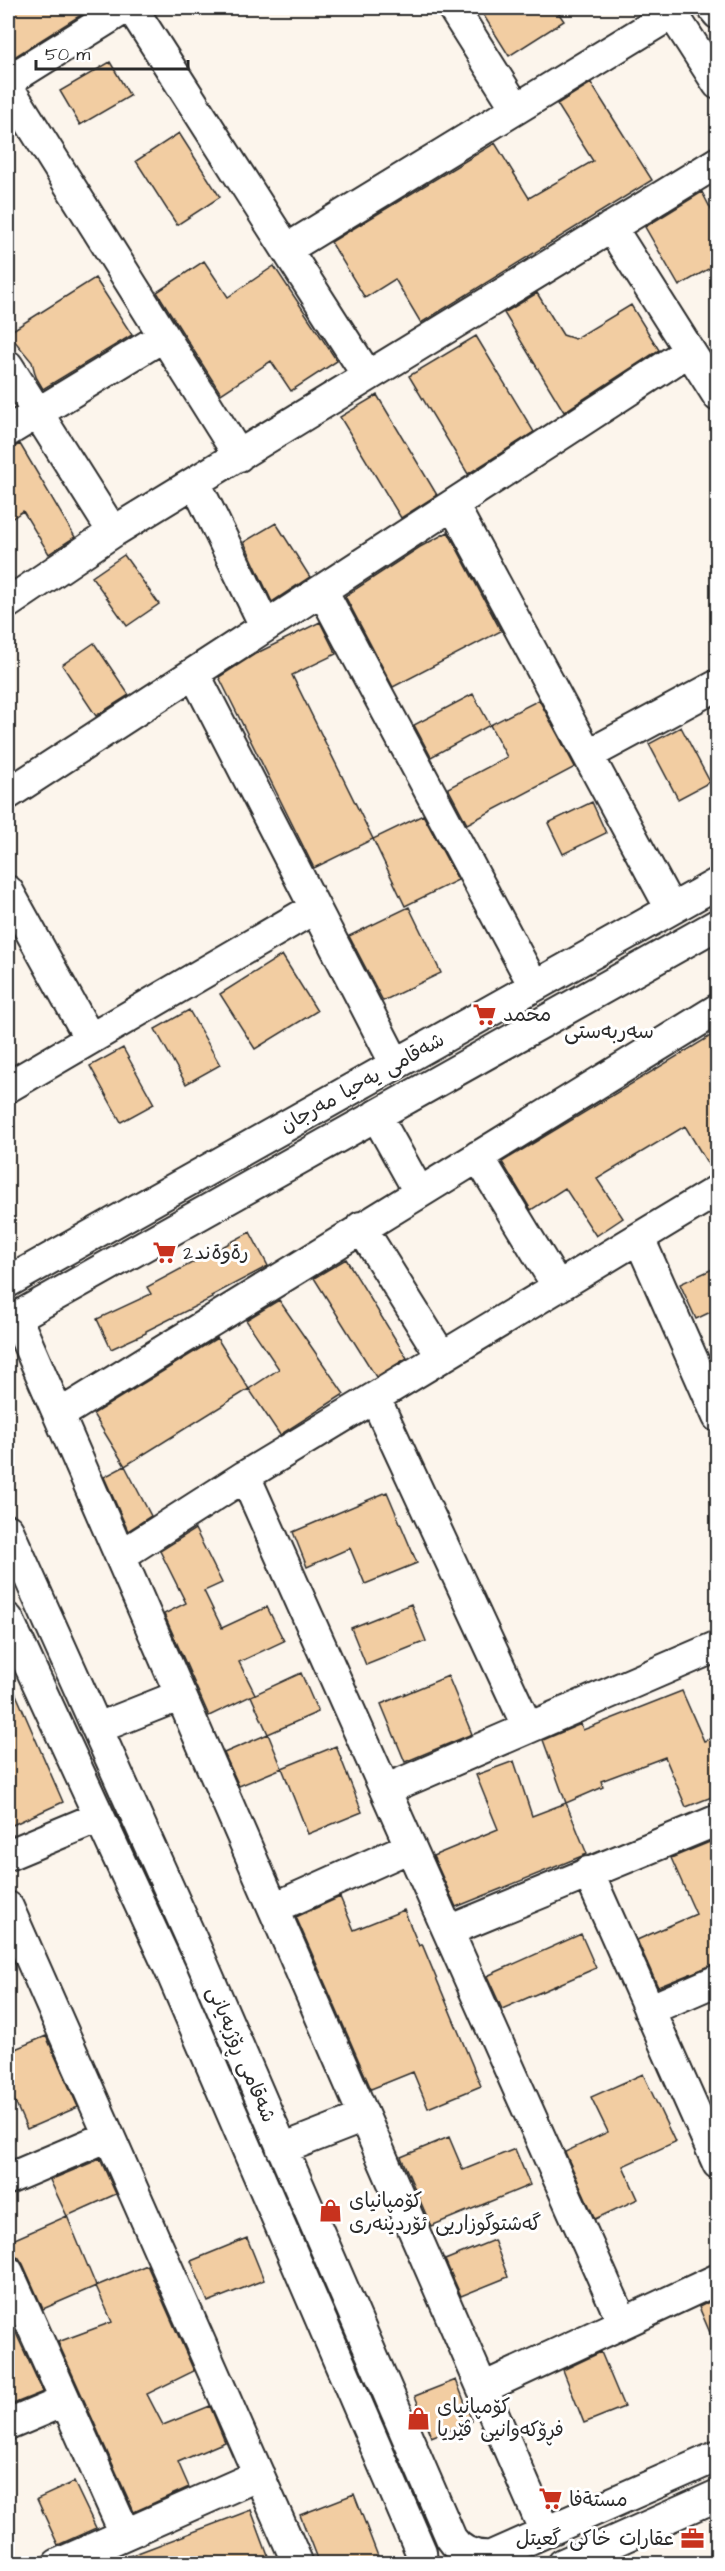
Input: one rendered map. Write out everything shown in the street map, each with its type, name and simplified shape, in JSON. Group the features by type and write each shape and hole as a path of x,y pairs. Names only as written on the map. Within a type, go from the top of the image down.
{"street":[{"path":"8,81 125,8"},
{"path":"132,8 368,375"},
{"path":"453,8 516,108"},
{"path":"713,8 717,14"},
{"path":"287,249 671,10 717,84"},
{"path":"8,87 239,456"},
{"path":"8,603 113,532 717,162"},
{"path":"611,227 717,396"},
{"path":"8,431 164,336"},
{"path":"8,794 689,351"},
{"path":"8,366 113,532"},
{"path":"195,482 266,626"},
{"path":"453,505 672,909"},
{"path":"322,590 534,986"},
{"path":"194,673 395,1064"},
{"path":"588,754 717,684"},
{"name":"شەقامی یەحیا مەرجان","path":"8,1282 717,883"},
{"path":"8,891 90,1040"},
{"path":"8,1088 314,909"},
{"name":"شەقامی یەحیا مەرجان","path":"12,1320 717,924"},
{"path":"59,1415 717,1009"},
{"path":"478,1017 494,1049"},
{"path":"376,1115 419,1192"},
{"path":"478,1156 558,1287"},
{"path":"120,1556 245,1476 717,1190"},
{"path":"361,1227 442,1357"},
{"path":"639,1238 717,1418"},
{"path":"12,1320 59,1415 545,2532"},
{"path":"375,1398 528,1728"},
{"path":"245,1476 622,2321"},
{"name":"شەقامی ڕۆژبەیانی","path":"8,1530 201,1960 451,2538"},
{"name":"شەقامی ڕۆژبەیانی","path":"8,1619 172,1974 422,2558"},
{"path":"385,1790 717,1646"},
{"path":"98,1728 181,1695"},
{"path":"8,1855 99,1817"},
{"path":"448,1931 717,1820"},
{"path":"273,1908 410,1847"},
{"path":"588,1872 717,2164"},
{"path":"8,1907 298,2564"},
{"path":"172,1974 201,1960"},
{"path":"650,2010 717,1980"},
{"path":"282,2149 364,2117"},
{"path":"8,2180 109,2136"},
{"path":"8,2272 125,2534"},
{"path":"483,2388 622,2321 717,2279"},
{"path":"8,2425 65,2401"},
{"path":"451,2538 463,2550 482,2560 717,2456"},
{"path":"58,2564 259,2475"},
{"path":"664,2479 679,2512"},
{"path":"563,2564 624,2550 679,2512 717,2495"},
{"path":"422,2558 443,2554 451,2538"}],"building":[{"path":"8,8 92,8 8,61"},
{"path":"479,8 555,8 564,21 509,56"},
{"path":"110,62 130,96 80,125 60,91"},
{"path":"591,83 652,180 421,323 395,279 365,298 331,242 495,143 529,198 593,161 557,104"},
{"path":"179,133 220,197 177,225 136,161"},
{"path":"702,192 717,221 717,264 679,286 645,227"},
{"path":"204,261 228,297 274,266 337,361 291,391 271,361 221,394 157,292"},
{"path":"95,278 132,335 43,389 36,377 32,362 8,333"},
{"path":"537,293 563,335 575,339 631,305 659,350 564,412 504,313"},
{"path":"476,336 534,432 468,474 409,376"},
{"path":"377,395 437,495 401,518 340,417"},
{"path":"20,444 75,537 49,554 23,511 8,521 8,450"},
{"path":"276,523 310,577 272,602 244,542"},
{"path":"448,532 501,631 393,687 345,596 420,547"},
{"path":"124,555 159,604 127,626 92,577"},
{"path":"320,622 336,654 292,675 373,839 314,868 219,677 255,654"},
{"path":"94,643 129,695 96,716 62,665"},
{"path":"473,694 490,725 431,757 414,725"},
{"path":"539,700 575,767 467,824 448,788 507,757 490,725"},
{"path":"681,727 710,782 678,799 649,744"},
{"path":"592,802 606,833 563,854 548,823"},
{"path":"423,815 458,880 405,906 373,839"},
{"path":"409,907 441,973 383,1001 349,936"},
{"path":"282,955 317,1011 255,1049 220,994"},
{"path":"189,1010 220,1065 186,1084 155,1029"},
{"path":"717,1032 717,1173 714,1174 685,1126 597,1179 623,1218 596,1236 565,1188 531,1210 502,1162"},
{"path":"123,1048 154,1104 121,1122 90,1066"},
{"path":"250,1232 268,1266 146,1333 111,1349 97,1319 151,1294 147,1287"},
{"path":"346,1259 407,1358 376,1377 314,1278"},
{"path":"717,1267 717,1309 696,1319 680,1284"},
{"path":"279,1300 344,1394 280,1435 249,1389 279,1369 246,1320"},
{"path":"217,1338 249,1389 125,1466 93,1414"},
{"path":"125,1466 151,1516 128,1531 104,1477"},
{"path":"387,1492 417,1563 365,1584 350,1548 307,1567 293,1532"},
{"path":"195,1529 222,1583 204,1591 222,1628 267,1607 284,1641 239,1662 255,1694 209,1716 164,1614 186,1603 160,1551"},
{"path":"411,1604 426,1641 366,1665 351,1628"},
{"path":"301,1673 318,1712 268,1734 251,1696"},
{"path":"8,1676 63,1802 8,1827"},
{"path":"448,1676 472,1734 405,1762 381,1704"},
{"path":"682,1691 704,1741 717,1736 717,1795 686,1807 665,1757 601,1781 603,1787 566,1803 543,1740 581,1724 583,1730"},
{"path":"268,1734 282,1768 239,1786 224,1753"},
{"path":"336,1746 362,1812 308,1834 282,1768"},
{"path":"514,1761 532,1816 566,1803 587,1854 456,1907 433,1856 498,1829 476,1775"},
{"path":"717,1839 717,1963 658,1987 637,1940 696,1914 671,1858"},
{"path":"340,1897 354,1930 404,1910 419,1946 422,1944 481,2086 428,2108 413,2072 371,2089 296,1917"},
{"path":"581,1934 596,1968 502,2009 487,1976"},
{"path":"46,2036 78,2107 27,2129 12,2095 8,2097 8,2052"},
{"path":"643,2074 675,2142 623,2166 638,2199 595,2219 565,2152 608,2132 591,2097"},
{"path":"449,2137 463,2170 515,2149 530,2185 431,2226 401,2157"},
{"path":"100,2159 116,2194 67,2216 50,2180"},
{"path":"67,2216 96,2286 43,2309 23,2264 19,2258 10,2255 8,2242"},
{"path":"247,2238 264,2280 208,2302 191,2261"},
{"path":"494,2240 508,2277 461,2296 445,2260"},
{"path":"147,2265 194,2371 147,2394 163,2425 210,2406 225,2442 178,2462 189,2487 134,2512 58,2342 112,2322 96,2286"},
{"path":"717,2298 717,2349 699,2307"},
{"path":"15,2331 43,2392 8,2406 8,2335"},
{"path":"601,2352 624,2407 584,2423 563,2370"},
{"path":"456,2380 472,2421 431,2437 415,2396"},
{"path":"74,2482 96,2528 58,2545 37,2499"},
{"path":"354,2494 381,2564 319,2564 300,2515"},
{"path":"251,2510 271,2564 115,2564 114,2562"}],"place":[{"name":"محمد","path":"485,1014"},
{"name":"رةوةند2","path":"165,1252"},
{"name":"کۆمپانیای گەشتوگوزاریی ئۆردینەری","path":"331,2211"},
{"name":"کۆمپانیای فڕۆکەوانیی ڤێریا","path":"419,2418"},
{"name":"مستةفا","path":"551,2499"},
{"name":"عقارات خاكى گعيتل","path":"692,2538"}],"district":[{"name":"سه‌ربه‌ستی","path":"609,1031"}]}
